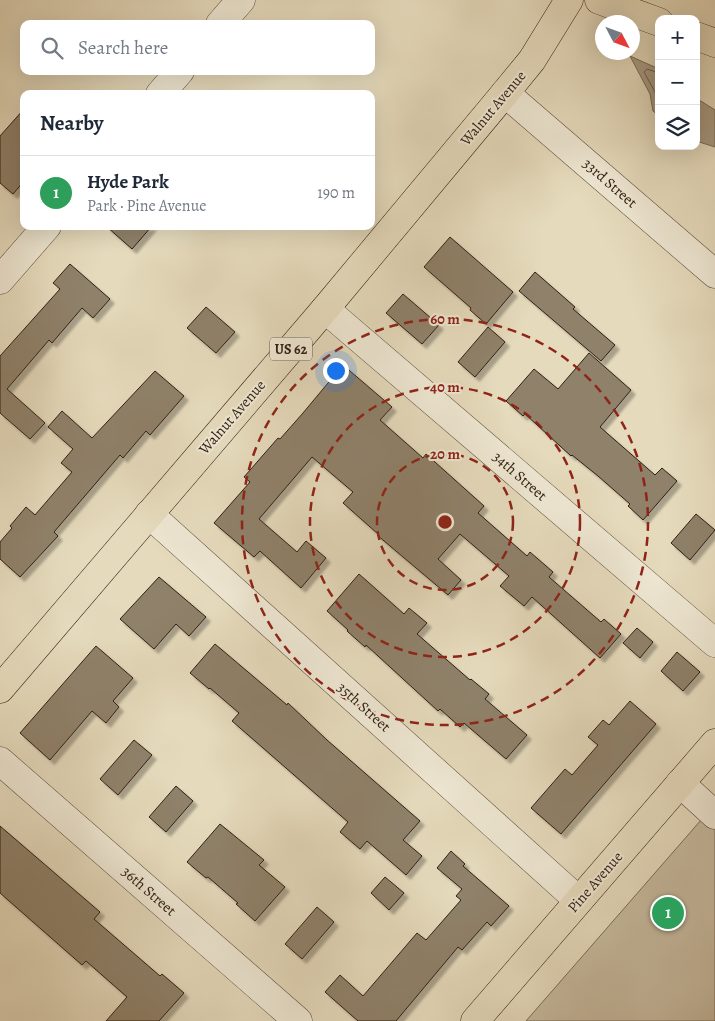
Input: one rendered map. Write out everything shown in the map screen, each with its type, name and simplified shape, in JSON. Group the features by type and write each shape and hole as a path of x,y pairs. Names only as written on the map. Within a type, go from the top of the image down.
{"main road":[{"name":"Walnut Avenue","path":"0,689 325,309 505,93 532,60 569,0"},
{"path":"599,0 655,21"},
{"path":"700,37 715,43"},
{"name":"Pine Avenue","path":"475,1021 715,743"}],"street":[{"path":"224,20 241,0"},
{"path":"163,90 177,75"},
{"name":"33rd Street","path":"505,93 715,274"},
{"path":"0,280 43,230"},
{"name":"34th Street","path":"325,309 715,643"},
{"name":"35th Street","path":"149,514 578,900"},
{"name":"36th Street","path":"0,761 298,1021"},
{"path":"680,784 715,815"}],"shaded area":[{"path":"715,804 715,1021 526,1021"}],"water":[{"path":"632,60 639,60 655,67 655,113 653,111 650,94"},
{"path":"700,101 715,110 715,147 700,142"}],"building":[{"path":"20,114 20,186 13,194 0,183 0,136"},
{"path":"111,230 149,230 132,249"},
{"path":"450,237 513,292 486,324 470,310 471,308 424,267"},
{"path":"70,264 110,299 93,318 82,308 52,343 49,340 7,389 45,423 30,439 0,413 0,356 60,289 53,283"},
{"path":"535,272 575,307 573,309 615,345 601,361 519,291"},
{"path":"403,294 439,325 422,344 386,313"},
{"path":"206,307 235,332 216,353 187,328"},
{"path":"488,327 505,342 475,377 458,362"},
{"path":"589,353 631,390 600,427 655,475 662,468 677,481 643,520 628,506 630,504 598,476 571,456 525,414 523,416 506,401 534,369 558,389"},
{"path":"343,365 392,407 380,420 423,458 426,454 484,506 478,513 527,556 530,552 553,572 549,577 601,622 604,619 621,634 600,658 532,597 524,606 500,586 509,576 460,534 438,559 461,580 448,595 377,535 343,503 353,492 312,457 259,519 297,552 306,541 326,558 301,588 260,551 254,557 214,523 250,482 244,477 303,413"},
{"path":"155,371 184,396 150,435 146,431 123,458 120,455 54,532 58,536 20,577 0,559 0,542 12,528 10,526 26,507 35,515 72,472 61,463 73,449 48,427 62,411 92,438"},
{"path":"696,514 715,530 690,560 671,543"},
{"path":"359,574 404,614 409,608 427,623 417,634 489,694 485,699 527,735 506,759 464,723 460,727 440,709 438,711 327,611"},
{"path":"159,577 206,617 189,636 176,624 154,649 120,619"},
{"path":"637,628 653,642 640,658 623,643"},
{"path":"215,644 287,705 288,703 327,740 420,821 403,840 422,856 406,875 367,841 360,849 340,832 348,822 232,721 239,713 190,673"},
{"path":"96,646 133,678 113,701 119,707 106,723 92,711 50,760 20,733"},
{"path":"677,652 700,672 683,691 661,671"},
{"path":"630,701 656,724 561,834 531,808 565,769 572,775 598,745 588,737 603,720 609,725"},
{"path":"134,740 152,755 118,795 100,779"},
{"path":"176,786 193,801 166,832 149,817"},
{"path":"220,824 264,860 259,865 285,887 255,921 236,904 238,903 187,862"},
{"path":"0,826 100,912 94,919 160,976 162,974 184,993 159,1021 106,1021 127,997 86,961 82,965 0,893"},
{"path":"451,851 465,864 463,866 509,906 491,926 487,922 462,950 458,947 396,1021 358,1021 325,992 340,975 363,996 417,933 426,940 461,900 456,896 462,889 437,868"},
{"path":"385,877 404,893 389,910 371,893"},
{"path":"317,907 334,922 302,959 285,944"}],"place":[{"name":"Hyde Park","path":"668,913"}]}
